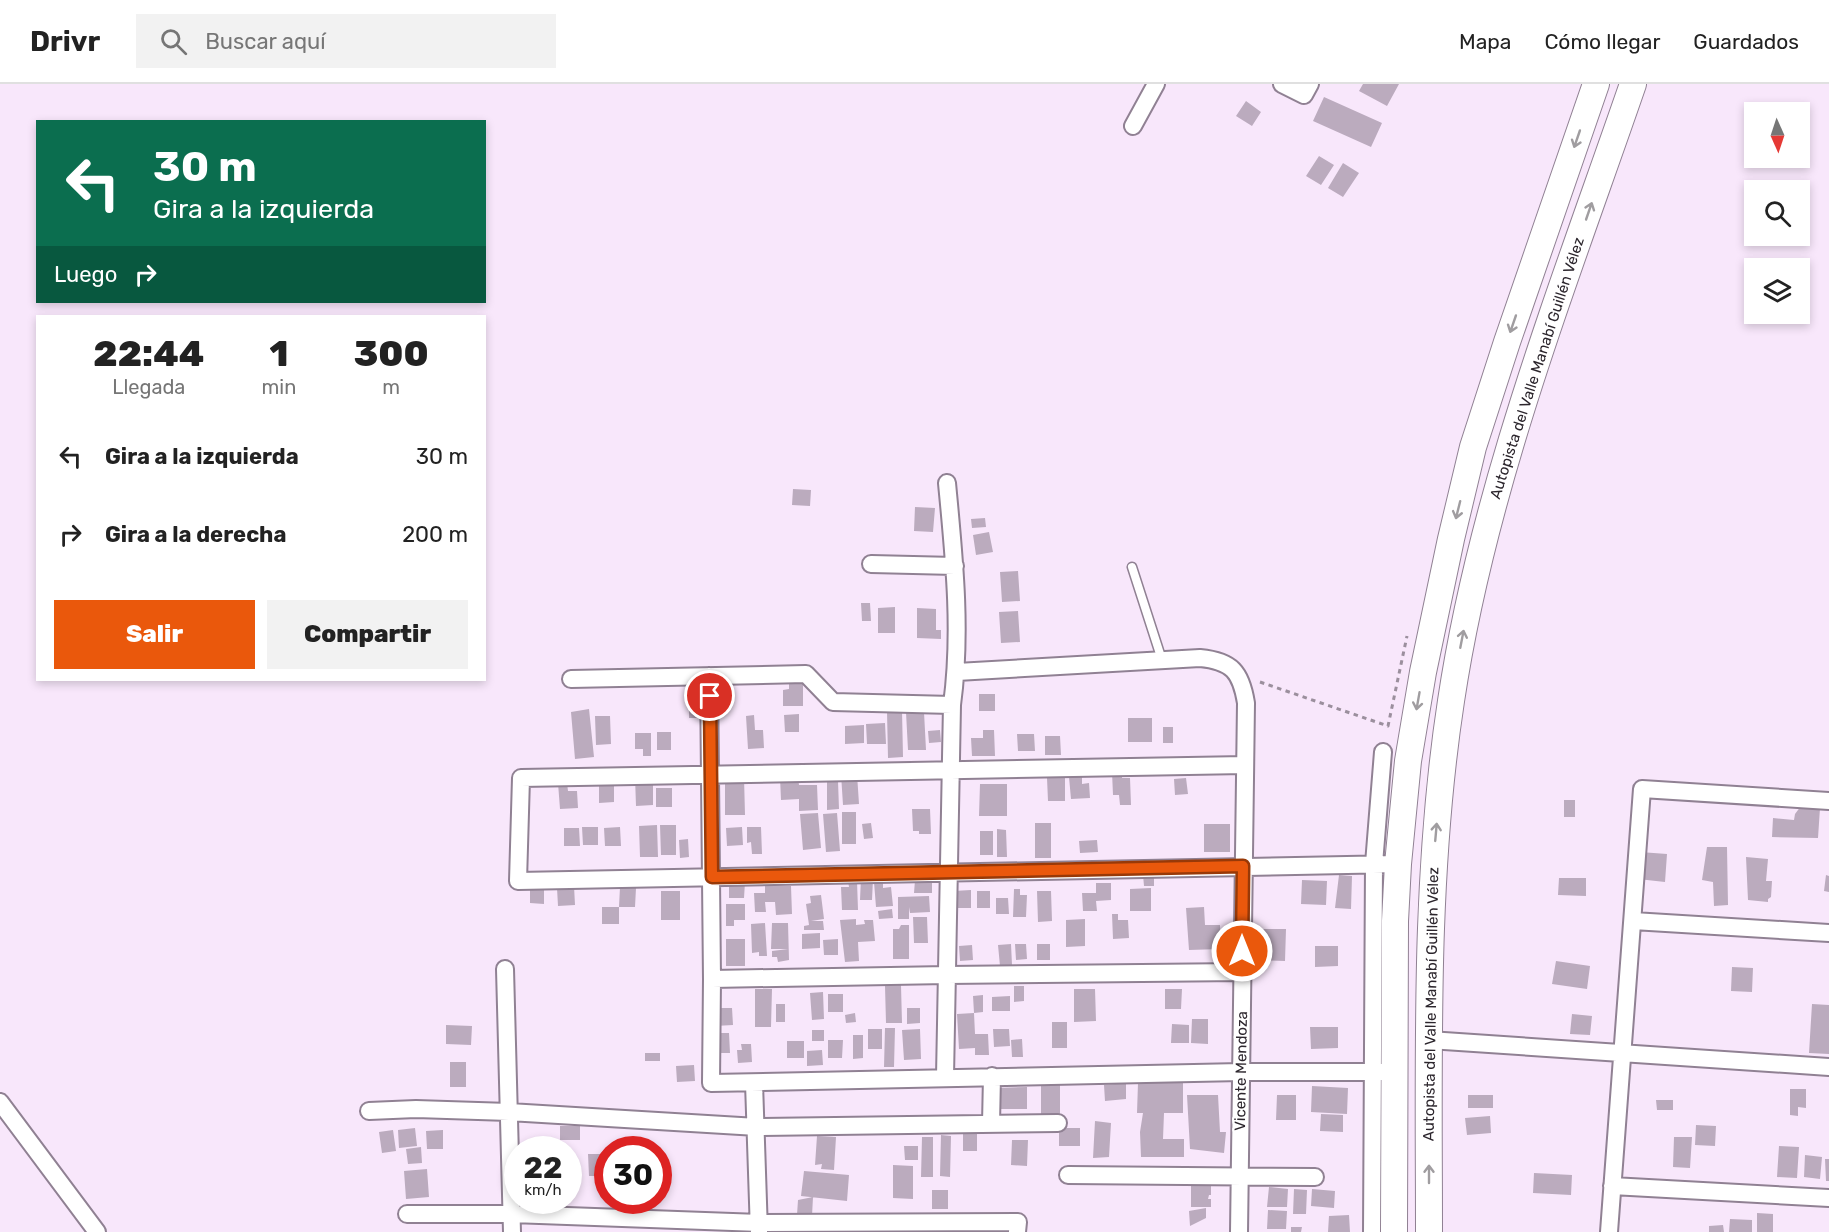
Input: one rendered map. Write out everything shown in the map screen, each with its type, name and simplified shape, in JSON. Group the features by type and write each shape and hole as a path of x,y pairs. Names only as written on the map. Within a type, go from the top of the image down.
{"main road":[{"path":"1394,1232 1383,1072 1386,864 1408,761 1423,672 1473,447 1596,84"},
{"name":"Autopista del Valle Manabí Guillén Vélez","path":"1429,1232 1430,938 1433,861 1451,699 1472,591 1500,475 1633,84"}],"street":[{"path":"1133,126 1156,84"},
{"path":"1282,84 1304,95 1310,84"},
{"path":"945,1077 952,705 957,672 955,566 947,483"},
{"path":"870,564 955,566"},
{"path":"957,672 1162,660 1216,660 1229,666 1238,674"},
{"name":"Vicente Mendoza","path":"1238,674 1244,687 1246,703 1239,1232"},
{"path":"571,679 806,675 833,702 952,705"},
{"path":"710,676 711,1083 992,1076 1383,1072 1372,1232"},
{"path":"1245,765 520,778 518,881 1386,864 1383,752"},
{"path":"1609,1232 1642,789 1829,801"},
{"path":"1633,921 1829,933"},
{"path":"505,969 510,1136"},
{"path":"712,980 1242,972"},
{"path":"1429,1040 1829,1067"},
{"path":"991,1124 992,1076"},
{"path":"754,1083 760,1227"},
{"path":"0,1102 97,1232"},
{"path":"369,1111 416,1109 509,1112 757,1127 1058,1123"},
{"path":"1068,1175 1315,1177"},
{"path":"1612,1186 1829,1198"},
{"path":"407,1214 504,1214"},
{"path":"512,1232 512,1214 760,1227 1018,1222 1017,1232"}],"lane":[{"path":"1132,567 1162,660"}],"path":[{"path":"1238,674 1388,726 1407,634"}],"building":[{"path":"1363,84 1399,84 1387,106 1359,91"},
{"path":"1324,97 1382,123 1371,147 1313,121"},
{"path":"1246,101 1261,112 1252,126 1236,116"},
{"path":"1319,156 1334,165 1321,185 1306,176"},
{"path":"1343,163 1359,173 1343,197 1328,188"},
{"path":"793,489 811,490 810,506 792,505"},
{"path":"915,507 935,508 933,532 914,531"},
{"path":"985,518 986,527 972,528 971,519"},
{"path":"989,532 993,552 976,555 973,535"},
{"path":"1018,571 1020,601 1002,602 1000,572"},
{"path":"861,603 870,603 871,621 862,621"},
{"path":"895,607 895,633 878,633 878,608"},
{"path":"917,608 936,609 936,630 941,630 941,639 917,638"},
{"path":"1018,611 1020,642 1001,643 999,612"},
{"path":"803,682 803,706 783,706 783,690 789,689 789,683"},
{"path":"979,694 995,694 995,711 979,711"},
{"path":"689,697 702,697 703,718 689,718"},
{"path":"589,709 594,757 575,759 571,712"},
{"path":"902,710 903,757 888,758 887,711"},
{"path":"906,712 924,712 926,750 908,750"},
{"path":"799,714 799,732 785,732 784,715"},
{"path":"754,715 755,730 763,730 764,748 748,749 746,716"},
{"path":"595,716 610,716 611,744 596,745"},
{"path":"1128,718 1152,718 1152,742 1128,742"},
{"path":"885,723 886,744 867,744 866,724"},
{"path":"864,725 864,743 845,744 845,726"},
{"path":"1163,727 1173,727 1173,743 1163,743"},
{"path":"940,730 941,742 929,743 928,731"},
{"path":"983,730 994,730 995,756 972,756 971,738 983,738"},
{"path":"657,732 671,732 671,750 657,750"},
{"path":"635,733 651,733 651,756 643,756 643,749 635,749"},
{"path":"1017,734 1034,734 1035,751 1018,751"},
{"path":"1045,736 1060,736 1061,755 1045,755"},
{"path":"1122,771 1122,778 1130,778 1131,805 1120,805 1119,795 1113,795 1112,772"},
{"path":"841,774 857,774 859,804 843,805"},
{"path":"1082,776 1082,784 1089,783 1090,798 1071,799 1069,777"},
{"path":"635,777 653,777 653,805 636,806"},
{"path":"725,777 744,777 745,815 725,815"},
{"path":"780,777 798,777 799,785 817,785 818,810 799,811 799,799 781,800"},
{"path":"1047,778 1065,778 1065,801 1048,801"},
{"path":"1186,778 1188,794 1175,795 1174,779"},
{"path":"827,781 838,781 839,809 827,810"},
{"path":"558,783 567,783 568,791 577,791 578,808 560,809"},
{"path":"980,784 1007,784 1007,816 979,816"},
{"path":"614,785 614,802 599,803 599,786"},
{"path":"656,788 672,788 672,807 656,807"},
{"path":"1564,800 1575,800 1575,817 1564,817"},
{"path":"1801,806 1820,808 1818,838 1772,837 1773,818 1794,820"},
{"path":"912,809 930,809 931,834 919,834 919,831 913,831"},
{"path":"842,812 856,812 856,844 842,844"},
{"path":"818,813 821,848 803,850 800,814"},
{"path":"837,813 840,851 826,852 823,814"},
{"path":"871,823 873,838 864,839 862,824"},
{"path":"1035,823 1051,823 1051,858 1035,858"},
{"path":"1204,824 1230,824 1230,852 1204,852"},
{"path":"657,825 658,857 640,857 639,826"},
{"path":"660,825 676,825 676,855 661,855"},
{"path":"582,827 598,827 598,845 583,845"},
{"path":"620,827 621,846 605,846 604,828"},
{"path":"742,827 743,845 727,846 726,828"},
{"path":"747,827 761,827 762,854 752,854 751,842 747,843"},
{"path":"564,828 579,828 580,846 564,846"},
{"path":"997,829 1006,830 1007,857 997,857"},
{"path":"980,831 993,831 993,855 980,855"},
{"path":"688,839 689,857 680,858 679,840"},
{"path":"1097,840 1098,852 1080,853 1079,841"},
{"path":"1707,847 1727,847 1728,905 1714,906 1713,882 1702,880"},
{"path":"1640,852 1667,854 1665,882 1638,879"},
{"path":"1746,857 1768,859 1766,881 1772,881 1771,897 1768,902 1748,900"},
{"path":"1143,875 1154,875 1154,886 1144,886"},
{"path":"1339,875 1352,876 1351,909 1335,908"},
{"path":"1826,875 1829,876 1829,892 1824,891"},
{"path":"861,878 873,879 872,900 860,900"},
{"path":"1559,878 1586,878 1586,896 1558,895"},
{"path":"774,879 774,886 791,886 792,914 776,915 775,902 765,902 766,912 755,912 754,893 765,893 765,881"},
{"path":"915,880 932,881 932,893 914,893"},
{"path":"1302,880 1327,881 1326,905 1301,904"},
{"path":"848,881 857,881 858,910 842,910 841,887 849,887"},
{"path":"729,882 745,882 744,898 729,898"},
{"path":"874,882 883,882 883,888 891,887 893,906 876,907"},
{"path":"1096,883 1111,883 1111,900 1096,901 1097,911 1083,911 1082,893 1096,893"},
{"path":"574,886 575,905 558,906 557,888"},
{"path":"620,887 636,888 635,907 619,907"},
{"path":"1151,888 1151,911 1130,911 1130,889"},
{"path":"530,889 544,890 544,904 530,903"},
{"path":"1014,889 1020,889 1020,895 1027,895 1026,917 1013,917"},
{"path":"971,890 971,908 955,908 954,891"},
{"path":"661,891 680,891 680,920 661,920"},
{"path":"977,891 990,891 990,908 977,908"},
{"path":"1037,891 1051,891 1052,921 1038,922"},
{"path":"821,895 824,919 811,921 823,921 824,930 804,930 804,926 809,925 806,904 811,903 810,896"},
{"path":"929,896 930,912 910,913 909,907 909,919 898,919 898,897"},
{"path":"996,898 1008,898 1009,914 996,914"},
{"path":"726,904 745,904 745,920 734,920 734,926 726,926"},
{"path":"602,907 619,907 619,924 602,924"},
{"path":"1204,907 1205,925 1220,925 1221,949 1189,950 1186,908"},
{"path":"892,909 893,918 879,919 878,911"},
{"path":"1112,914 1118,914 1118,920 1128,920 1129,938 1113,939"},
{"path":"913,917 927,917 928,943 914,943"},
{"path":"856,919 856,925 865,924 864,920 873,920 875,941 858,942 859,961 845,962 840,920"},
{"path":"1085,919 1085,946 1066,947 1066,920"},
{"path":"765,923 767,956 759,956 759,952 752,953 751,924"},
{"path":"772,923 788,923 789,960 778,962 777,957 772,957 772,951 788,949 771,949"},
{"path":"901,925 909,925 909,959 893,959 893,929 899,929"},
{"path":"1258,929 1286,929 1285,961 1257,960"},
{"path":"820,933 820,948 802,949 802,934"},
{"path":"726,939 745,939 745,966 726,966"},
{"path":"838,939 838,955 824,955 823,940"},
{"path":"1011,944 1012,965 1000,966 998,945"},
{"path":"1015,944 1026,944 1027,959 1016,960"},
{"path":"1037,944 1050,944 1050,960 1037,960"},
{"path":"972,945 973,960 960,961 959,946"},
{"path":"1315,946 1338,946 1338,966 1315,967"},
{"path":"1556,961 1590,966 1587,989 1552,984"},
{"path":"1732,967 1753,968 1752,992 1731,991"},
{"path":"901,985 902,1023 886,1023 885,986"},
{"path":"1014,986 1024,986 1024,1001 1014,1002"},
{"path":"755,989 772,989 771,1027 755,1027"},
{"path":"1074,989 1095,989 1096,1021 1074,1022"},
{"path":"1165,989 1182,989 1181,1009 1165,1009"},
{"path":"823,992 824,1019 812,1020 810,993"},
{"path":"828,994 843,994 843,1012 828,1012"},
{"path":"983,995 983,1012 974,1013 973,996"},
{"path":"1010,996 1010,1011 992,1011 992,997"},
{"path":"776,1004 785,1004 785,1022 776,1022"},
{"path":"1812,1004 1829,1005 1829,1054 1809,1053"},
{"path":"714,1008 732,1008 733,1025 715,1026"},
{"path":"907,1008 920,1008 920,1023 907,1024"},
{"path":"855,1013 856,1022 846,1023 845,1015"},
{"path":"974,1013 975,1034 988,1034 989,1055 975,1055 975,1048 959,1049 957,1014"},
{"path":"1572,1014 1592,1016 1590,1035 1570,1034"},
{"path":"1192,1019 1208,1019 1208,1044 1191,1043"},
{"path":"1052,1022 1067,1022 1067,1048 1052,1048"},
{"path":"1172,1024 1189,1025 1189,1043 1171,1043"},
{"path":"446,1025 472,1026 471,1045 446,1044"},
{"path":"1310,1027 1338,1027 1338,1048 1311,1049"},
{"path":"885,1028 895,1028 894,1067 884,1067"},
{"path":"868,1029 882,1029 882,1049 868,1049"},
{"path":"920,1029 921,1059 904,1060 902,1030"},
{"path":"993,1029 1009,1029 1010,1046 994,1047"},
{"path":"812,1030 824,1030 824,1041 812,1041"},
{"path":"718,1033 729,1033 730,1053 718,1053"},
{"path":"853,1035 863,1035 863,1058 853,1059"},
{"path":"1022,1039 1023,1057 1012,1057 1011,1040"},
{"path":"828,1040 843,1040 842,1058 828,1058"},
{"path":"787,1041 804,1041 804,1058 787,1058"},
{"path":"741,1044 751,1044 752,1062 738,1063 737,1050 742,1050"},
{"path":"822,1050 823,1065 807,1066 807,1051"},
{"path":"645,1053 660,1053 660,1061 645,1061"},
{"path":"450,1062 466,1062 466,1087 450,1087"},
{"path":"694,1065 695,1081 677,1082 676,1066"},
{"path":"1126,1083 1126,1099 1105,1101 1104,1085"},
{"path":"1138,1083 1183,1083 1183,1113 1164,1113 1163,1139 1184,1139 1184,1157 1141,1157 1140,1132 1143,1113 1137,1113"},
{"path":"1041,1085 1060,1085 1060,1115 1041,1115"},
{"path":"1312,1086 1348,1088 1347,1114 1311,1112"},
{"path":"1027,1087 1027,1109 995,1109 995,1088"},
{"path":"1790,1089 1806,1089 1806,1108 1798,1107 1798,1116 1790,1115"},
{"path":"1187,1095 1218,1095 1220,1132 1226,1132 1224,1153 1190,1149"},
{"path":"1277,1095 1296,1095 1296,1120 1276,1120"},
{"path":"1468,1095 1493,1095 1493,1108 1468,1108"},
{"path":"1656,1100 1673,1100 1673,1110 1657,1110"},
{"path":"1321,1114 1343,1115 1343,1132 1320,1131"},
{"path":"1490,1116 1491,1133 1467,1135 1465,1118"},
{"path":"1095,1121 1111,1123 1109,1157 1093,1158"},
{"path":"1696,1125 1716,1126 1715,1146 1695,1145"},
{"path":"560,1126 580,1126 580,1136 560,1136"},
{"path":"415,1128 417,1146 399,1148 398,1130"},
{"path":"1059,1128 1080,1128 1080,1146 1059,1146"},
{"path":"393,1130 396,1151 382,1153 379,1132"},
{"path":"443,1130 443,1149 427,1149 426,1131"},
{"path":"963,1131 977,1131 977,1151 963,1151"},
{"path":"941,1135 951,1136 950,1177 940,1176"},
{"path":"817,1136 836,1137 834,1170 821,1169 822,1164 815,1165"},
{"path":"922,1137 933,1137 933,1177 921,1177"},
{"path":"1674,1137 1692,1137 1690,1168 1673,1167"},
{"path":"1012,1140 1028,1140 1027,1166 1011,1165"},
{"path":"904,1146 918,1146 918,1160 905,1160"},
{"path":"1779,1146 1799,1147 1797,1178 1777,1177"},
{"path":"421,1147 422,1163 408,1164 406,1149"},
{"path":"588,1154 594,1154 594,1176 589,1176"},
{"path":"1805,1155 1822,1157 1820,1179 1804,1177"},
{"path":"1825,1159 1829,1159 1829,1181 1826,1181"},
{"path":"893,1165 913,1166 913,1199 893,1198"},
{"path":"427,1169 429,1197 406,1199 404,1171"},
{"path":"804,1171 849,1175 847,1201 801,1196"},
{"path":"1534,1173 1572,1175 1571,1195 1533,1193"},
{"path":"1191,1186 1211,1186 1211,1195 1208,1199 1211,1199 1211,1207 1191,1207"},
{"path":"1269,1187 1288,1189 1287,1207 1267,1207"},
{"path":"1294,1189 1307,1190 1306,1214 1293,1214"},
{"path":"1312,1189 1335,1191 1334,1208 1311,1206"},
{"path":"932,1190 948,1190 948,1209 932,1209"},
{"path":"813,1197 812,1216 797,1215 798,1200"},
{"path":"1206,1208 1206,1218 1190,1226 1189,1211"},
{"path":"1268,1210 1287,1211 1286,1229 1267,1229"},
{"path":"1757,1213 1773,1214 1773,1232 1757,1232"},
{"path":"1349,1215 1350,1232 1328,1232 1329,1216"},
{"path":"1730,1219 1752,1220 1752,1232 1729,1232"},
{"path":"1723,1225 1724,1232 1709,1232 1709,1226"},
{"path":"1291,1227 1302,1227 1301,1232 1291,1232"}],"route":[{"path":"710,696 712,877 1243,866 1242,951"}]}
